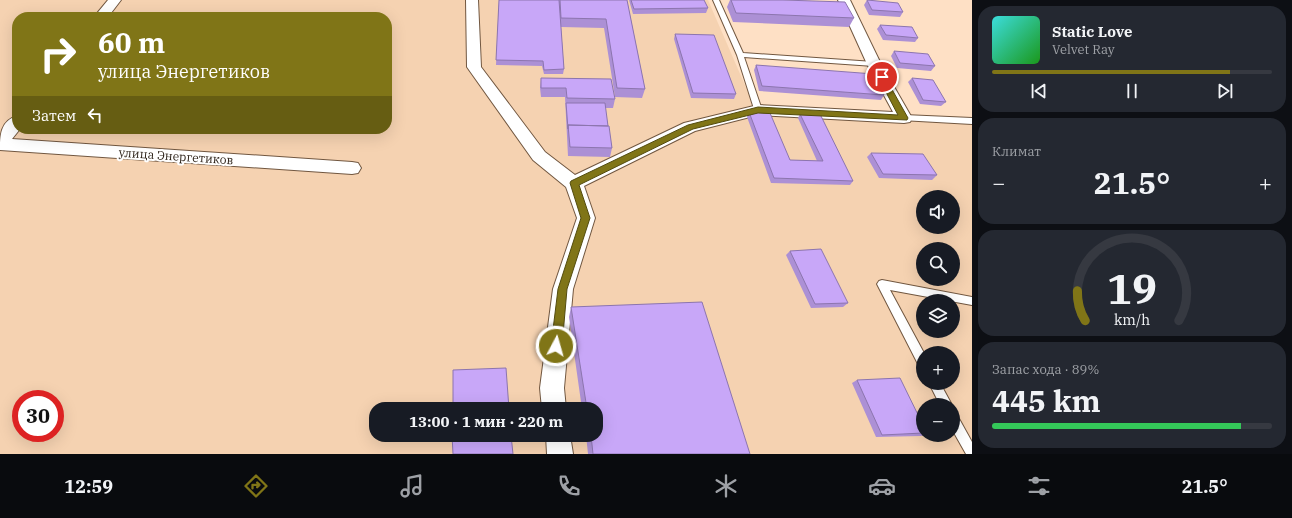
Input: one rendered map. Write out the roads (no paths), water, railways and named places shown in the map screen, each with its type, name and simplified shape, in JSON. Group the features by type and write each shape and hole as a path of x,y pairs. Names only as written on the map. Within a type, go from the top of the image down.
{"street":[{"path":"105,12 115,0"},
{"path":"472,0 474,67 539,156 574,183 586,218 562,289 552,388 553,402"},
{"path":"844,0 874,64 904,118"},
{"path":"574,183 690,127 758,110 904,118"},
{"name":"улица Энергетиков","path":"0,144 12,128"},
{"name":"улица Энергетиков","path":"0,144 352,168"},
{"path":"559,442 560,454"}],"lane":[{"path":"716,0 740,55 758,110"},
{"path":"740,55 874,64"},
{"path":"904,118 972,121"},
{"path":"916,349 882,284 972,301"},
{"path":"960,432 972,454"}]}
